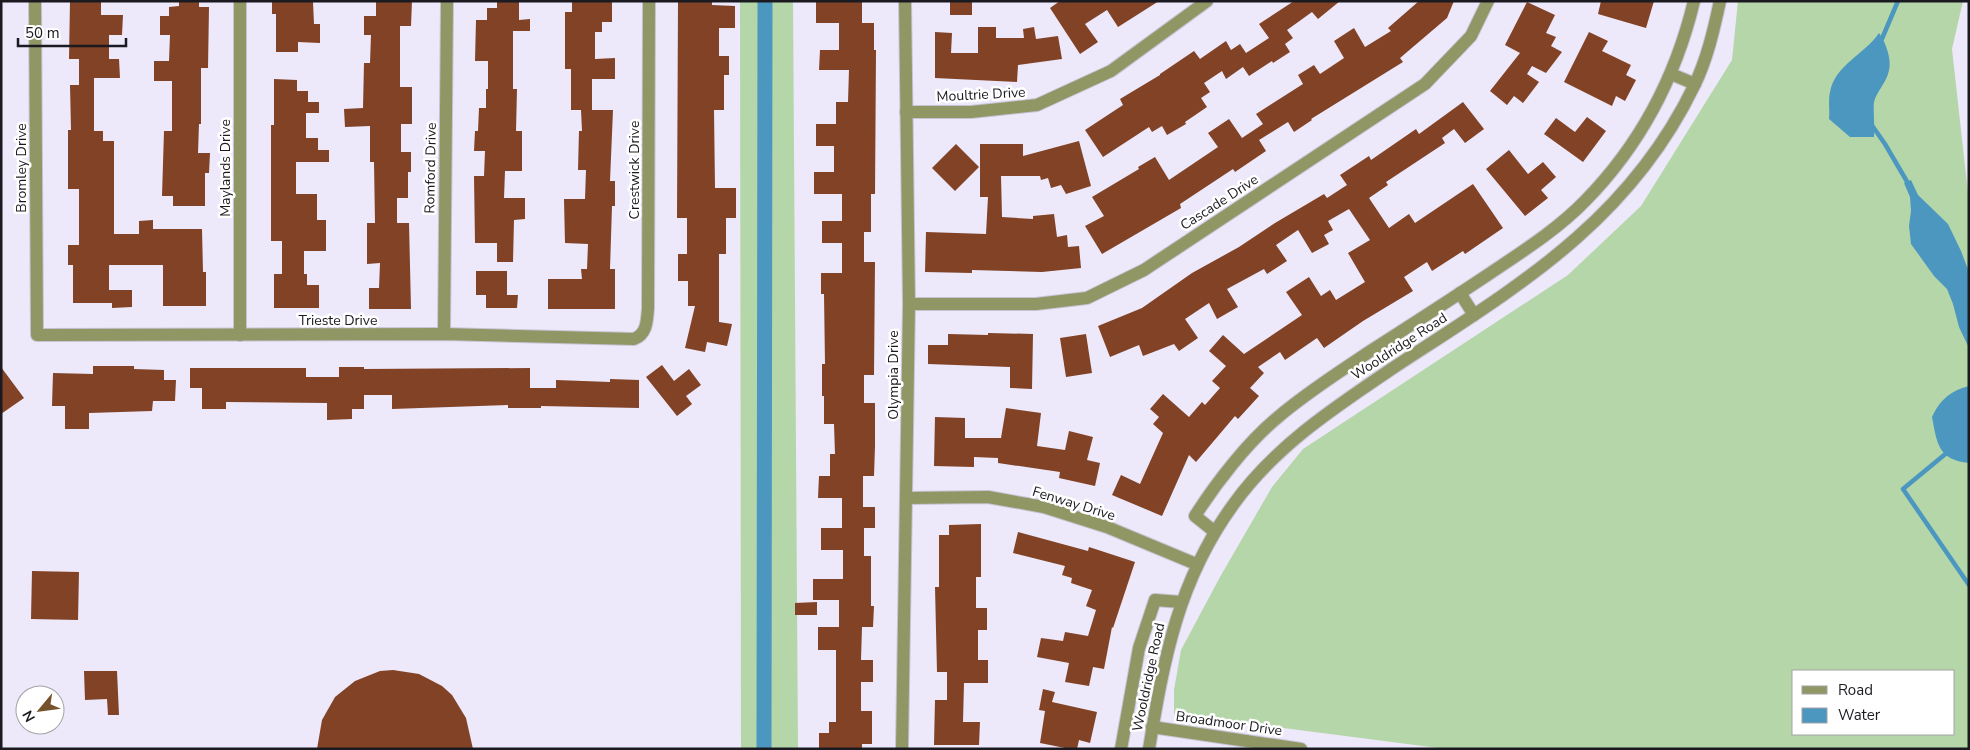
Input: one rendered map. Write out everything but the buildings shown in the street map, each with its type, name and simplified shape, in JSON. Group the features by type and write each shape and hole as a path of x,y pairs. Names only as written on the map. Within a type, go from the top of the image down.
{"street":[{"name":"Bromley Drive","path":"35,1 36,335"},
{"name":"Maylands Drive","path":"240,1 240,335"},
{"name":"Romford Drive","path":"444,334 447,1"},
{"name":"Crestwick Drive","path":"640,337 646,328 648,308 649,1"},
{"name":"Olympia Drive","path":"902,749 909,304 905,1"},
{"name":"Moultrie Drive","path":"906,112 971,112 1037,106 1111,72 1207,1"},
{"name":"Cascade Drive","path":"909,304 1036,304 1087,298 1144,270 1425,84 1471,36 1488,1"},
{"path":"1215,532 1195,516 1236,460 1276,418 1322,383 1528,247 1585,201 1621,160 1648,120 1671,74 1687,29 1694,1"},
{"name":"Wooldridge Road","path":"1149,749 1162,670 1181,602 1196,564 1233,504 1256,476 1298,436 1339,404 1523,282 1564,250 1605,213 1648,164 1670,131 1695,84 1705,57 1720,1"},
{"path":"1671,74 1695,84"},
{"path":"1460,293 1474,315"},
{"name":"Trieste Drive","path":"36,335 444,334 634,339 640,337"},
{"name":"Fenway Drive","path":"907,498 988,497 1044,507 1107,527 1196,564"},
{"path":"1121,749 1139,648 1155,600 1181,602"},
{"name":"Broadmoor Drive","path":"1152,727 1301,749"}],"green space":[{"path":"740,1 793,1 798,749 741,749"},
{"path":"1738,1 1963,1 1952,49 1969,202 1969,749 1446,749 1174,714 1174,690 1181,650 1220,577 1272,487 1303,449 1568,275 1641,206 1732,60"}],"water":[{"path":"1879,33 1886,47 1890,64 1887,78 1874,102 1874,137 1850,137 1829,119 1830,92 1838,74"},
{"path":"1911,180 1918,195 1948,224 1969,272 1969,348 1959,327 1947,289 1934,276 1911,244 1909,226 1910,197 1904,183"},
{"path":"1969,386 1969,463 1951,458 1945,454 1938,442 1932,417 1946,397"}],"waterway":[{"path":"764,749 765,1"},
{"path":"1881,41 1898,1"},
{"path":"1871,124 1909,185"},
{"path":"1949,451 1903,489 1969,585"}]}
